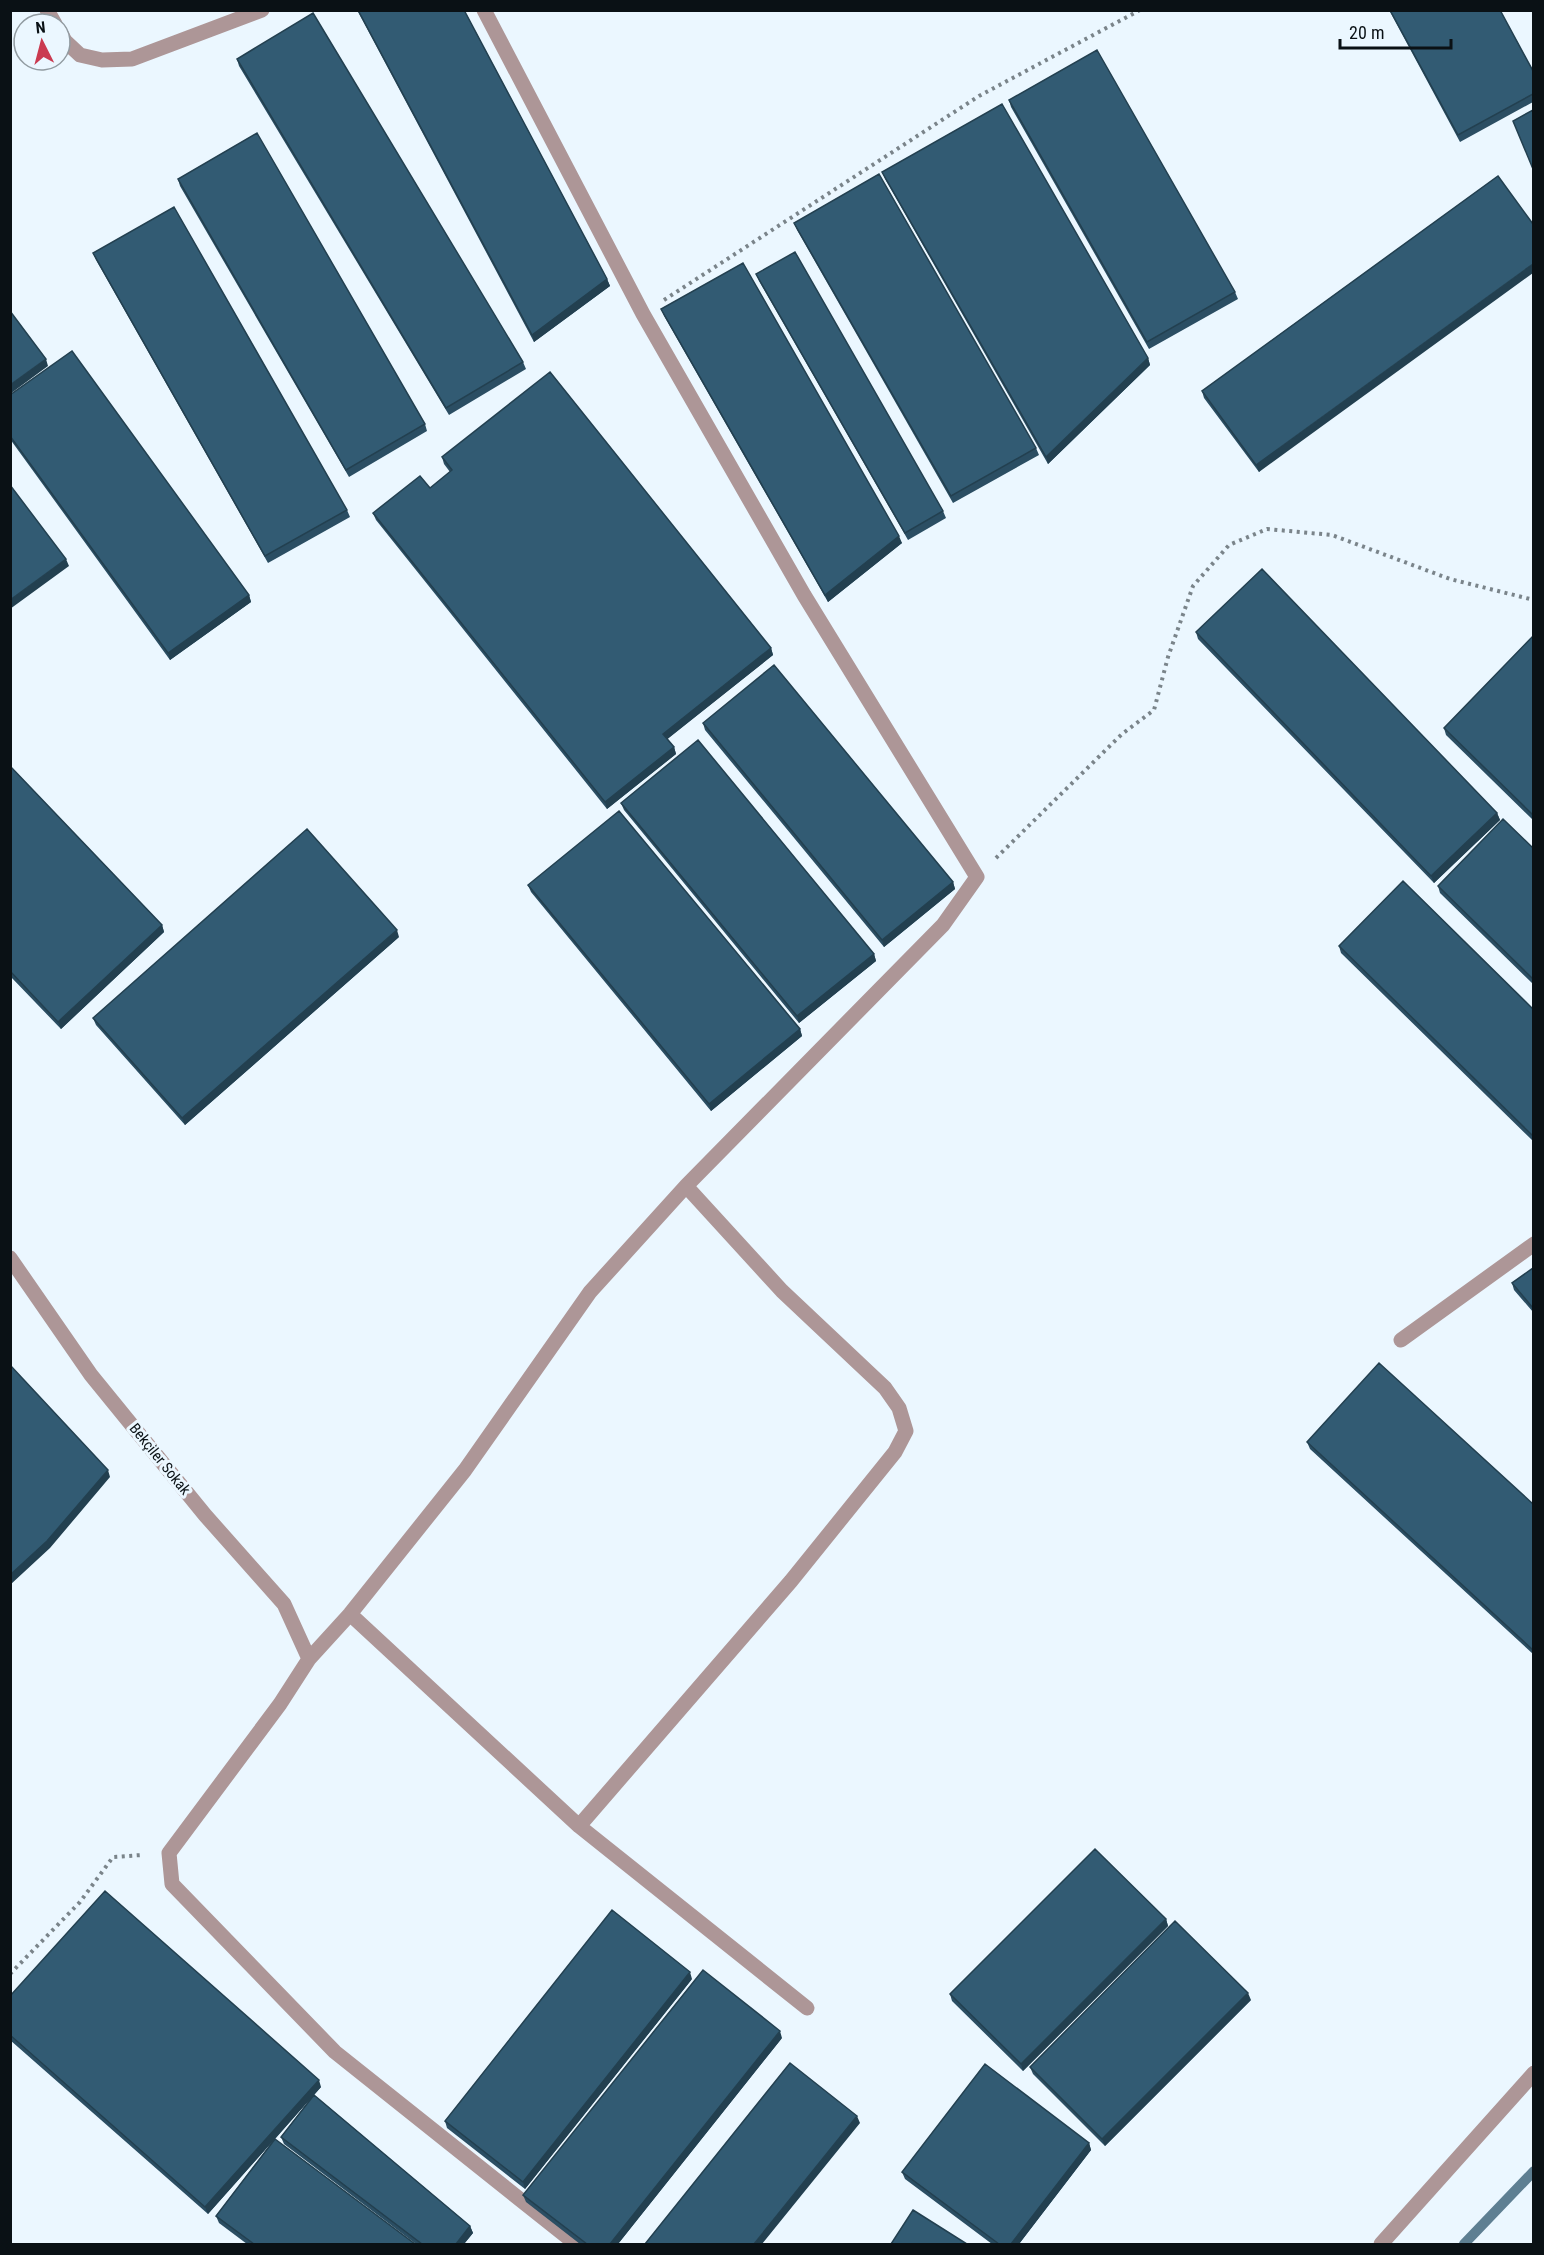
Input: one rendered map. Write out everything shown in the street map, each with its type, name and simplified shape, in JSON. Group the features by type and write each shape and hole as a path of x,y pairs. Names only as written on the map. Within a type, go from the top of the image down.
{"street":[{"path":"72,48 80,55 102,60 132,59 261,10"},
{"path":"484,10 643,314 804,595 977,877 943,925 686,1186 590,1292 465,1470 350,1614 309,1659 280,1704 169,1853 172,1884 335,2052 576,2244"},
{"path":"579,1826 791,1581 895,1452 906,1431 899,1408 885,1388 782,1291 686,1186"},
{"path":"1401,1340 1533,1244"},
{"name":"Bekçiler Sokak","path":"10,1258 91,1375 205,1515 284,1604 309,1659"},
{"path":"350,1614 579,1826 807,2008"},
{"path":"1381,2244 1533,2073"}],"path":[{"path":"643,314 979,96 1140,10"},
{"path":"977,877 1122,734 1154,710 1168,657 1193,586 1228,545 1267,529 1332,536 1450,579 1533,600"},
{"path":"10,1974 80,1902 113,1857 169,1853"}],"building":[{"path":"358,10 464,10 607,279 532,335"},
{"path":"1390,10 1500,10 1533,71 1533,94 1458,135"},
{"path":"313,13 523,362 446,408 237,59"},
{"path":"1097,50 1235,292 1147,342 1009,100"},
{"path":"1002,104 1148,358 1046,457 882,172"},
{"path":"1533,110 1533,169 1513,121"},
{"path":"257,133 425,424 346,470 178,179"},
{"path":"879,174 1036,448 951,496 794,223"},
{"path":"1498,176 1533,224 1533,264 1256,465 1202,391"},
{"path":"174,207 347,510 265,556 93,253"},
{"path":"795,252 943,511 905,533 756,274"},
{"path":"743,263 899,536 825,595 661,309"},
{"path":"10,311 46,359 10,385"},
{"path":"72,351 249,595 168,653 10,436 10,395"},
{"path":"550,372 771,648 663,734 674,747 605,802 373,513 420,476 430,488 452,470 442,457"},
{"path":"10,485 66,559 10,600"},
{"path":"1262,569 1497,813 1431,876 1196,632"},
{"path":"1533,636 1533,815 1444,728"},
{"path":"774,665 953,882 882,940 703,723"},
{"path":"698,740 874,954 797,1016 621,803"},
{"path":"10,766 162,925 58,1022 10,971"},
{"path":"619,811 800,1029 709,1104 528,885"},
{"path":"1503,819 1533,848 1533,979 1438,886"},
{"path":"307,829 397,930 182,1118 93,1018"},
{"path":"1403,881 1533,1009 1533,1136 1339,946"},
{"path":"1533,1268 1533,1308 1512,1283"},
{"path":"1379,1363 1533,1504 1533,1650 1307,1442"},
{"path":"10,1365 108,1470 47,1541 10,1575"},
{"path":"1095,1849 1166,1919 1021,2064 950,1994"},
{"path":"105,1891 319,2080 205,2207 10,2035 10,1996"},
{"path":"612,1910 690,1972 523,2182 445,2121"},
{"path":"1175,1921 1248,1993 1102,2139 1030,2067"},
{"path":"703,1970 780,2031 610,2244 587,2244 523,2195"},
{"path":"790,2063 857,2116 754,2244 645,2244"},
{"path":"985,2064 1089,2143 1011,2244 999,2244 902,2172"},
{"path":"314,2095 470,2226 456,2244 422,2244 281,2137"},
{"path":"275,2139 415,2244 254,2244 216,2216"},
{"path":"913,2210 967,2244 891,2244"}],"waterway":[{"path":"1464,2244 1534,2171"}]}
